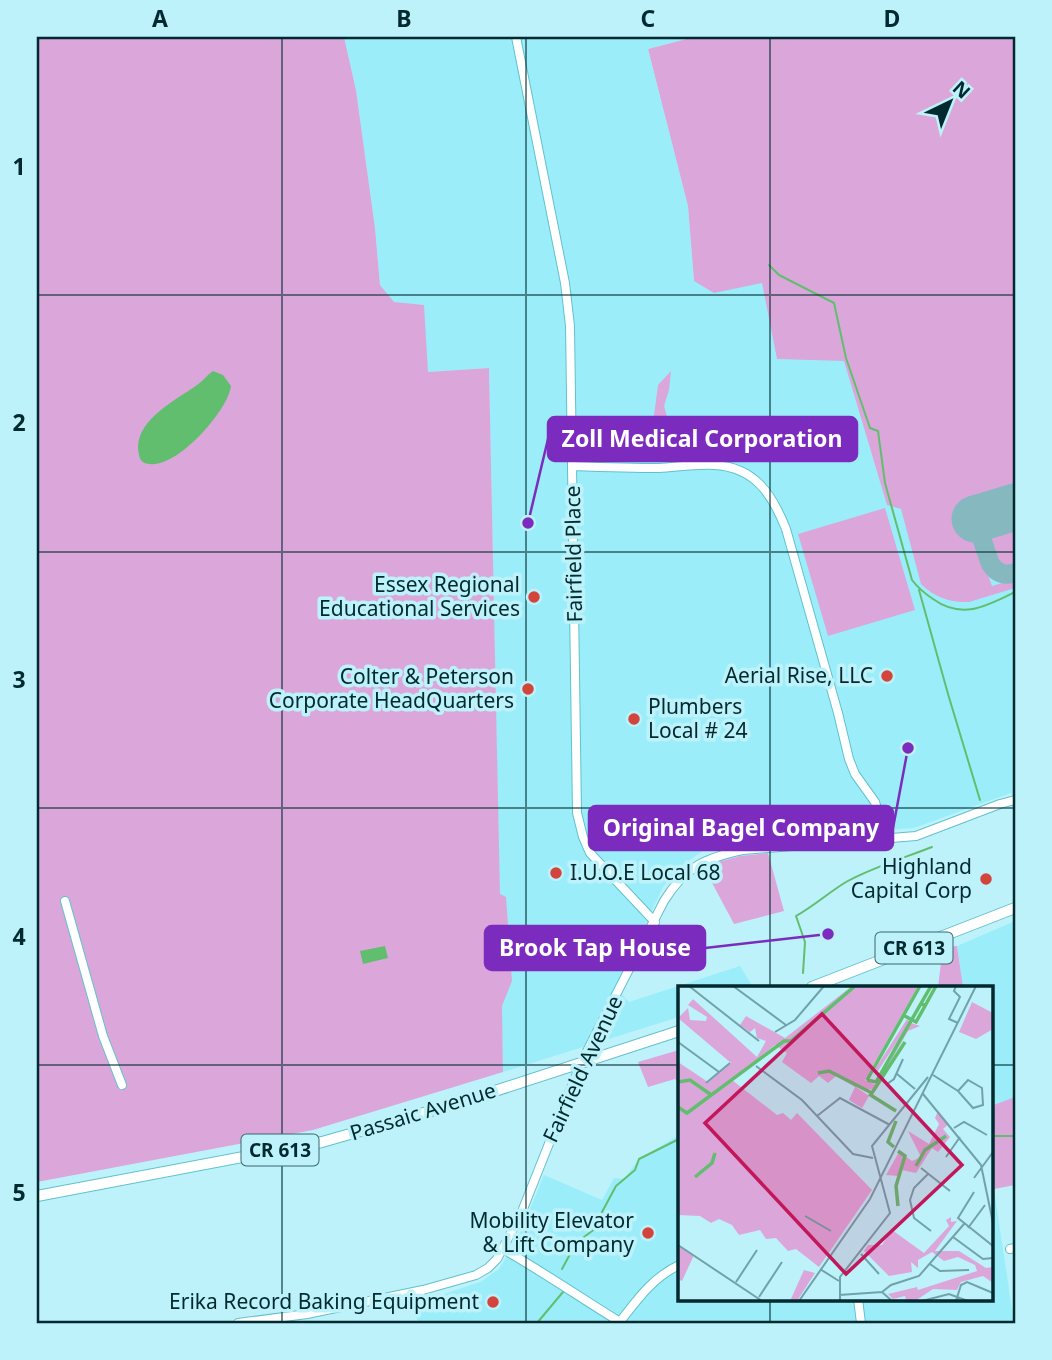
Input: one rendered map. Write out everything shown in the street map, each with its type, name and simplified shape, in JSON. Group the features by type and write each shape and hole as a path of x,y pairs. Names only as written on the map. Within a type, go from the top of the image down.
{"main road":[{"name":"CR 613","path":"815,986 1015,908"},
{"name":"Passaic Avenue","path":"37,1196 321,1142 455,1104 678,1031"}],"street":[{"name":"Fairfield Place","path":"516,37 565,283 570,326 577,813 590,853 655,922"},
{"path":"572,466 661,468 712,464 752,477 769,494 786,528 849,759 855,774 875,802 886,838"},
{"name":"Fairfield Avenue","path":"238,1323 307,1314 423,1290 468,1278 488,1268 503,1249 520,1214 581,1063 664,901 676,884 706,860 743,850 916,836 1015,800"},
{"path":"65,901 103,1036 122,1085"},
{"path":"503,1249 620,1323 648,1286 678,1266"},
{"path":"858,1300 862,1323"}],"shaded area":[{"path":"37,37 344,37 356,90 380,285 394,302 424,305 428,372 489,368 500,894 506,897 512,981 502,1006 503,1072 313,1130 37,1182"},
{"path":"344,37 694,37 648,49 688,206 694,281 1015,37 1015,803 1011,793 914,828 771,839 703,851 682,865 663,887 616,988 629,1002 678,986 678,1017 503,1072 489,368 406,374 393,302 380,285 356,90"},
{"path":"694,37 1015,37 1015,492 965,508 992,586 1015,579 1015,588 969,602 949,600 926,589 921,584 901,509 887,505 844,361 777,359 762,283 714,293 694,281 688,206 648,49"},
{"path":"213,371 223,375 231,386 228,397 211,423 187,448 174,457 161,463 143,462 140,459 138,443 148,422"},
{"path":"671,371 664,406 676,450 664,452 650,446 658,385"},
{"path":"885,508 915,610 828,636 798,534"},
{"path":"1015,521 1015,566 1003,566 993,555 989,538 996,526"},
{"path":"768,853 784,911 734,924 703,866 740,856"},
{"path":"1015,921 1015,1102 992,1111 992,986 963,986 957,946"},
{"path":"385,946 388,958 363,964 360,951"},
{"path":"957,946 963,986 938,986 943,947"},
{"path":"740,966 752,986 678,986"},
{"path":"678,1050 678,1083 675,1079 648,1087 638,1062"},
{"path":"1015,1097 1015,1185 994,1189 992,1176 992,1106"},
{"path":"678,1136 678,1300 992,1300 992,1176 1014,1323 418,1323 413,1302 480,1282 499,1269 519,1236 544,1175 602,1200 614,1178 624,1179 638,1160"}],"waterway":[{"path":"769,265 779,275 834,303 846,358 870,428 878,431 885,483 912,580 930,597 954,609 974,609 1015,592"},
{"path":"919,590 980,800"},
{"path":"803,973 805,942 796,916 856,877 932,847"},
{"path":"992,1134 1015,1136"},
{"path":"562,1269 576,1243 596,1228 616,1186 635,1170 639,1159 678,1140"},
{"path":"537,1323 563,1292"}],"taxiway":[{"path":"975,519 992,566 1001,573 1015,573"}],"runway":[{"path":"975,519 1015,507"}],"place":[{"name":"Zoll Medical Corporation","path":"528,523"},
{"name":"Essex Regional Educational Services","path":"534,597"},
{"name":"Aerial Rise, LLC","path":"887,676"},
{"name":"Colter & Peterson Corporate HeadQuarters","path":"528,689"},
{"name":"Plumbers Local # 24","path":"634,719"},
{"name":"Original Bagel Company","path":"908,748"},
{"name":"I.U.O.E Local 68","path":"556,873"},
{"name":"Highland Capital Corp","path":"986,879"},
{"name":"Brook Tap House","path":"828,934"},
{"name":"Mobility Elevator & Lift Company","path":"648,1233"},
{"name":"Erika Record Baking Equipment","path":"493,1302"}]}
